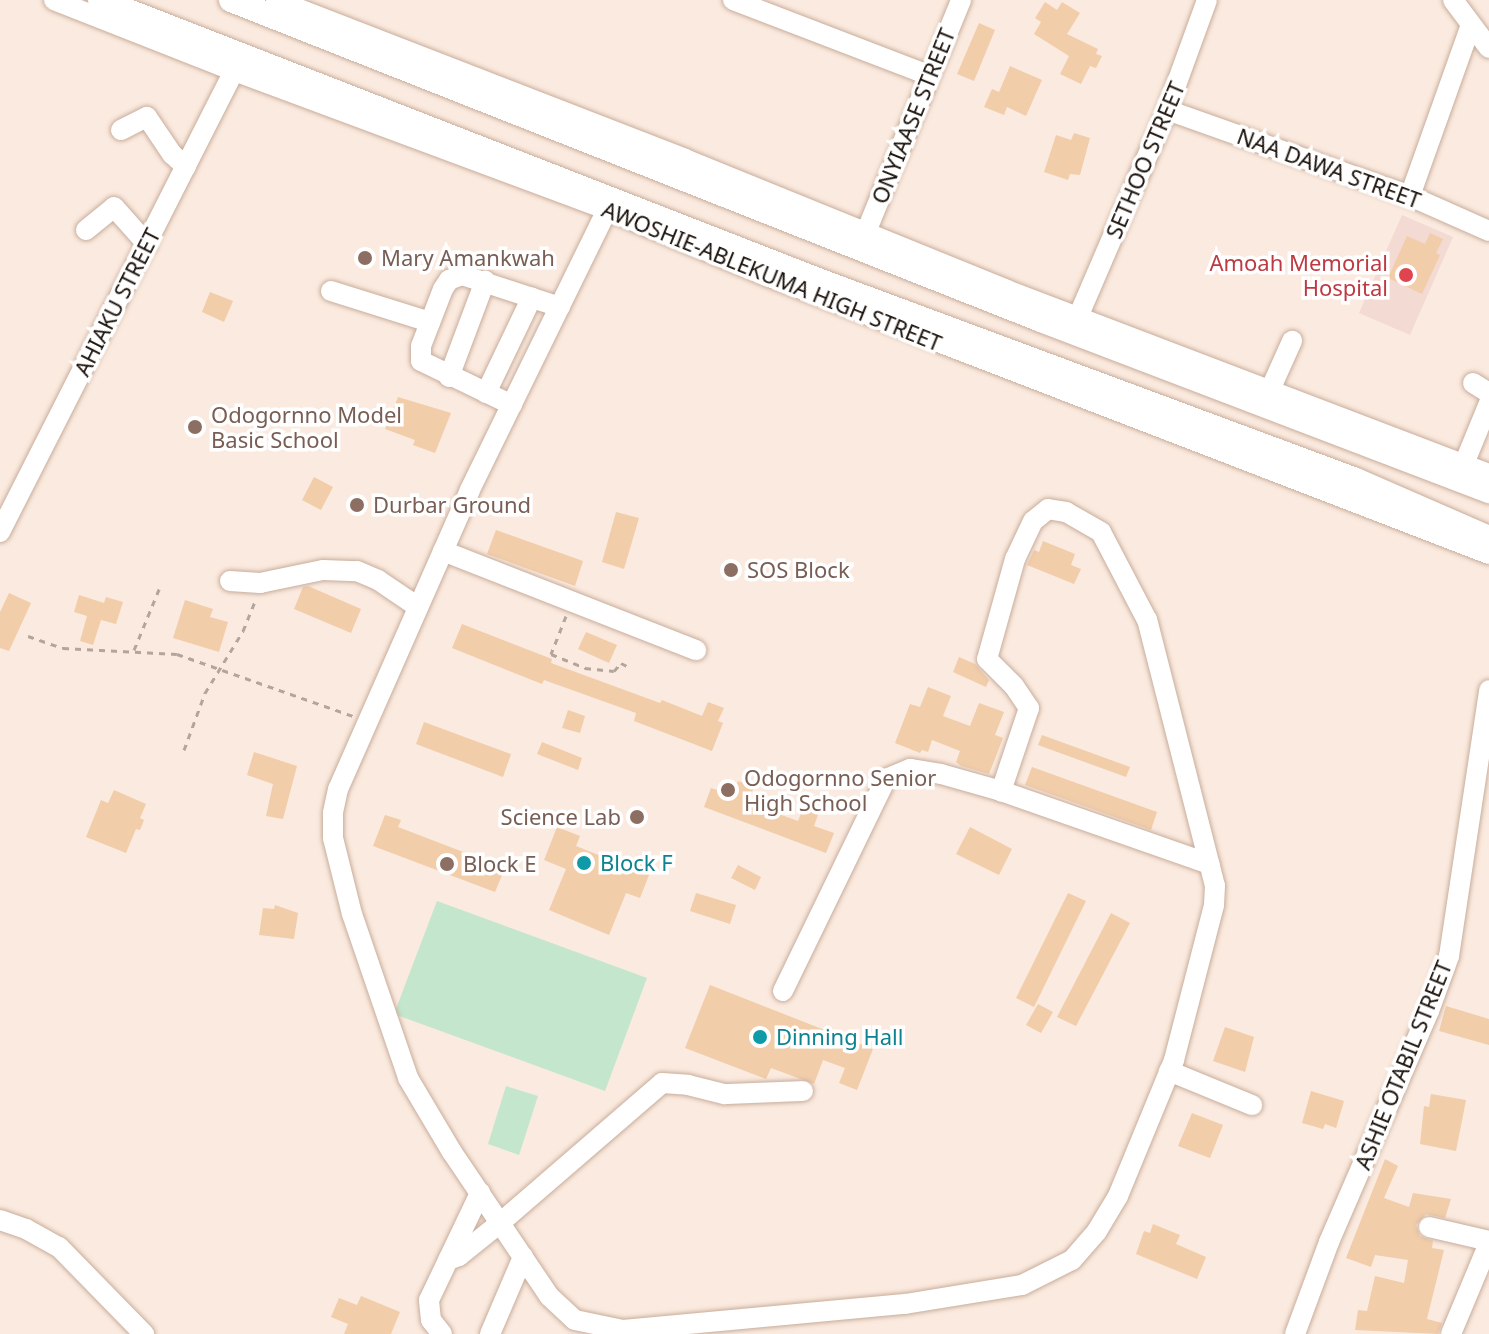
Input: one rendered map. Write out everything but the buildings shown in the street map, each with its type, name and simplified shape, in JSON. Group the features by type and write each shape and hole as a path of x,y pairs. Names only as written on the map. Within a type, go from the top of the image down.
{"main road":[{"name":"AWOSHIE-ABLEKUMA HIGH STREET","path":"100,0 771,269 1265,458 1356,480 1489,538"},
{"path":"231,0 682,167 1041,320 1489,491"},
{"path":"1007,290 1041,320"},
{"path":"1356,480 1373,467 1374,447"}],"street":[{"name":"AWOSHIE-ABLEKUMA HIGH STREET","path":"54,0 234,71 771,269"},
{"path":"276,0 682,167 866,232 1007,290 1489,474"},
{"path":"733,0 928,75"},
{"name":"ONYIAASE STREET","path":"866,232 961,0"},
{"name":"SETHOO STREET","path":"1078,317 1167,110 1207,0"},
{"path":"1453,0 1489,48"},
{"path":"1410,196 1471,25"},
{"name":"AHIAKU STREET","path":"0,532 234,71"},
{"name":"NAA DAWA STREET","path":"1167,110 1410,196 1489,231"},
{"path":"121,130 147,117 172,154 186,167"},
{"path":"86,230 114,207 147,244"},
{"path":"607,210 443,551 338,789 333,813 333,838 368,970 408,1078 549,1296 575,1320 623,1330 905,1304 1022,1285 1072,1260 1097,1231 1118,1196 1169,1071 1214,905 1210,864 1147,620 1101,532 1066,512 1048,509 1033,521 1015,559 987,659 1014,686 1029,708 1001,791"},
{"path":"512,405 421,361 421,346 449,280 462,275 560,307"},
{"path":"449,377 485,281"},
{"path":"331,291 430,322"},
{"path":"486,393 532,297"},
{"path":"1270,390 1292,341"},
{"path":"1464,464 1489,403"},
{"name":"AWOSHIE-ABLEKUMA HIGH STREET","path":"1265,458 1489,554"},
{"path":"443,551 696,650"},
{"path":"230,581 260,583 312,571 357,571 378,580 418,607"},
{"name":"ASHIE OTABIL STREET","path":"1295,1334 1329,1242 1449,956 1489,690"},
{"path":"783,991 886,779 910,769 941,774 1001,791 1210,864"},
{"path":"1169,1071 1252,1105"},
{"path":"448,1260 468,1249 500,1223 662,1083 688,1085 725,1094 803,1091"},
{"path":"442,1334 428,1312 429,1300 480,1193"},
{"path":"0,1220 59,1247 144,1334"},
{"path":"1429,1227 1489,1242 1451,1334"},
{"path":"490,1334 523,1257"}],"path":[{"path":"184,750 218,667 252,615 260,583"},
{"path":"133,651 160,587"},
{"path":"567,609 562,632 551,654 585,668 614,671 621,663 631,668"},
{"path":"28,636 63,648 177,654 367,722"}],"shaded area":[{"name":"Amoah Memorial Hospital","path":"1402,215 1453,237 1410,335 1359,313"}],"green space":[{"path":"437,901 647,978 605,1091 394,1014"},
{"path":"506,1086 538,1096 519,1155 488,1144"}],"place":[{"name":"Mary Amankwah","path":"365,258"},
{"name":"Amoah Memorial Hospital","path":"1406,275"},
{"name":"Odogornno Model Basic School","path":"195,427"},
{"name":"Durbar Ground","path":"357,505"},
{"name":"SOS Block","path":"731,570"},
{"name":"Odogornno Senior High School","path":"728,790"},
{"name":"Science Lab","path":"637,817"},
{"name":"Block F","path":"584,863"},
{"name":"Block E","path":"447,864"},
{"name":"Dinning Hall","path":"760,1037"}]}
